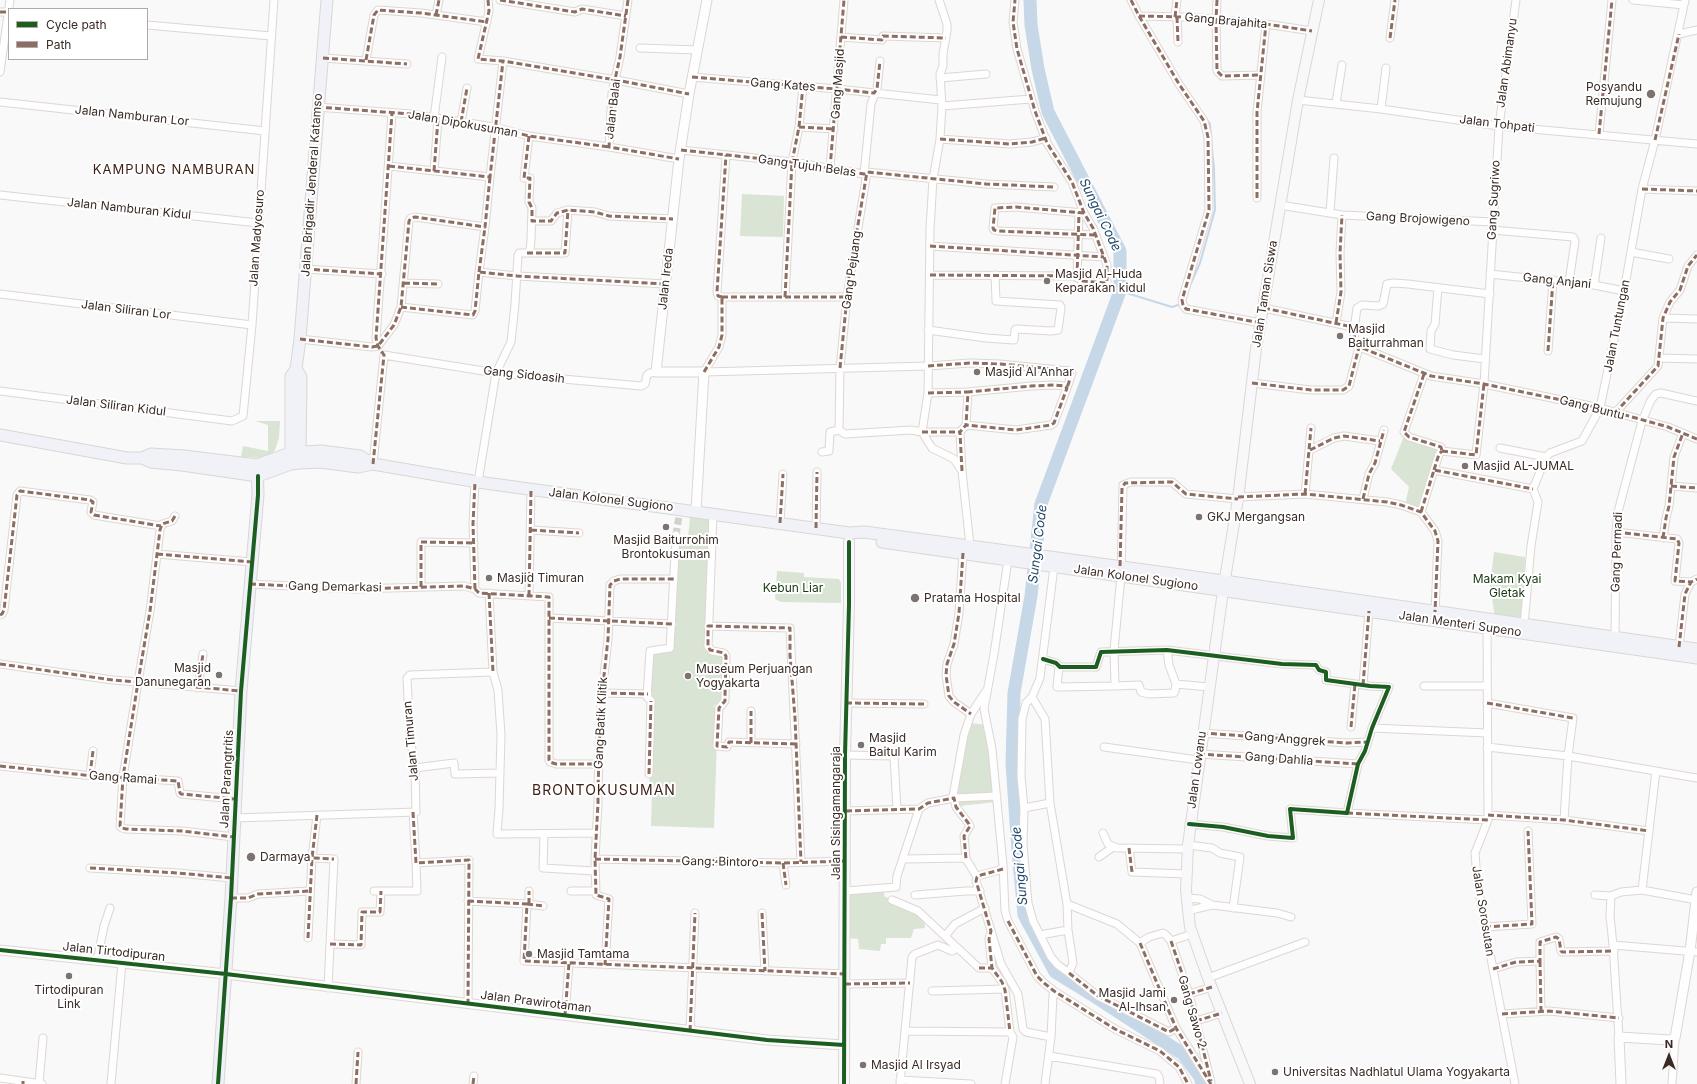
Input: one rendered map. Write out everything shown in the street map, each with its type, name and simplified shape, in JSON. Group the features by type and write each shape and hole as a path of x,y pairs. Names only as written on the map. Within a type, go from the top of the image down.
{"main road":[{"name":"Jalan Brigadir Jenderal Katamso","path":"295,457 290,376 296,369 300,338 317,107 323,58 327,0"},
{"name":"Jalan Taman Siswa","path":"1223,586 1238,498 1252,383 1280,205 1298,100 1319,0"},
{"path":"0,435 127,458 142,458 151,454 164,455 257,471"},
{"name":"Jalan Kolonel Sugiono","path":"257,471 295,457 321,451 360,456 373,464 477,482 816,528 849,538 962,549 1009,557 1223,586"},
{"name":"Jalan Kolonel Sugiono","path":"257,471 277,469 295,457"},
{"path":"142,458 151,462 242,474 257,471"},
{"path":"258,496 262,486 277,469"},
{"name":"Jalan Parangtritis","path":"218,1084 231,898 241,691 258,496 257,471"},
{"path":"242,474 253,481 258,496"},
{"name":"Jalan Sisingamangaraja","path":"844,1084 846,891 845,755 849,605 849,538"},
{"name":"Jalan Menteri Supeno","path":"1223,586 1369,611 1487,623 1524,625 1697,650"},
{"name":"Jalan Menteri Supeno","path":"1223,586 1435,612 1487,623 1697,658"},
{"name":"Jalan Lowanu","path":"1223,586 1189,824 1186,898 1187,912 1192,934 1250,1084"}],"street":[{"name":"Jalan Madyosuro","path":"232,421 243,416 245,411 274,0"},
{"path":"436,15 439,0"},
{"path":"488,0 489,11 478,59 503,61 689,94"},
{"path":"500,0 575,12 582,9 626,16"},
{"name":"Jalan Balai","path":"628,0 616,80 612,93 609,147 679,159"},
{"name":"Jalan Ireda","path":"656,372 679,159 689,94 707,0"},
{"name":"Gang Masjid","path":"830,168 844,0"},
{"path":"939,0 947,24 943,66 940,78 940,139 933,179 928,330 928,393 922,432 932,448 954,459 962,471"},
{"path":"930,275 1077,276 1083,281 1107,283 1107,266 1095,234 1081,212 1072,182 1052,152 1031,99 1017,49 1014,22 1015,0"},
{"path":"1131,0 1179,84 1204,121 1208,137 1209,210 1182,300 1183,306 1186,309 1261,323"},
{"path":"1177,0 1176,17 1178,42"},
{"path":"1217,0 1216,70 1219,75 1260,76"},
{"path":"1390,38 1395,0"},
{"name":"Jalan Abimanyu","path":"1499,126 1516,0"},
{"path":"1599,134 1612,0"},
{"path":"1633,0 1685,2"},
{"name":"Jalan Tuntungan","path":"1546,457 1550,453 1582,441 1600,408 1624,291 1642,189 1655,140 1685,2"},
{"path":"366,60 374,15 378,10 436,15 487,22"},
{"name":"Gang Brajahita","path":"1139,16 1176,17 1266,24 1312,31"},
{"path":"0,72 8,19"},
{"path":"1257,198 1256,127 1266,24"},
{"path":"148,25 271,36"},
{"path":"1678,34 1697,30"},
{"path":"841,37 882,40 883,36 946,38"},
{"path":"640,48 697,50"},
{"path":"434,171 436,118 442,57"},
{"path":"323,58 408,64"},
{"path":"401,307 473,315 475,311 485,227 494,127 503,61"},
{"name":"Gang Pejuang","path":"839,430 840,368 847,297 865,173 871,102 877,89 880,61"},
{"path":"1336,103 1342,64"},
{"path":"1381,108 1386,68"},
{"path":"940,78 986,74"},
{"name":"Gang Kates","path":"692,77 837,88 941,103 1031,99"},
{"path":"785,297 792,162 799,127 803,86"},
{"path":"461,122 467,88"},
{"name":"Jalan Tohpati","path":"1298,100 1381,108 1499,126 1697,144"},
{"name":"Jalan Namburan Lor","path":"0,102 265,131"},
{"name":"Jalan Dipokusuman","path":"317,107 436,118 494,127 529,136 609,147"},
{"path":"378,346 376,338 382,274 392,113"},
{"name":"Gang Sugriwo","path":"1442,451 1476,455 1484,384 1499,126"},
{"path":"799,127 834,129"},
{"path":"527,253 530,250 532,221 532,208 529,202 530,178 524,178 529,136"},
{"path":"940,139 1010,144 1032,142 1046,138"},
{"name":"Gang Tujuh Belas","path":"681,150 792,162 865,173 1054,187"},
{"path":"726,155 717,292 718,296 847,297"},
{"path":"1330,213 1334,158"},
{"path":"389,166 490,177"},
{"path":"1642,189 1697,191"},
{"name":"Jalan Namburan Kidul","path":"0,195 258,223"},
{"name":"Gang Brojowigeno","path":"1280,205 1330,213 1492,226 1573,237 1575,241 1569,282"},
{"path":"1081,212 1016,207 995,208 993,228 994,230 998,231 1095,234"},
{"path":"532,221 551,221 557,213 568,210 595,212 610,216 672,219"},
{"path":"475,589 473,504 496,373 511,342 518,255 519,253 565,253 568,210"},
{"path":"1077,276 1078,234 1081,212"},
{"path":"1336,323 1341,292 1340,253 1342,214"},
{"path":"300,338 372,347 378,346 394,325 401,307 409,221 411,218 485,227"},
{"path":"1594,285 1601,238"},
{"path":"930,246 1104,256"},
{"path":"1631,252 1669,260"},
{"path":"1615,413 1658,366 1663,318 1670,302 1680,290 1688,266 1697,255"},
{"path":"306,269 382,274"},
{"path":"480,272 517,276 666,284"},
{"name":"Gang Anjani","path":"1490,274 1594,285 1624,291"},
{"path":"928,330 975,337 1014,340 1016,329 1058,330 1061,308 1060,305 997,302 995,298 995,275"},
{"path":"1548,351 1552,280"},
{"path":"404,283 438,284"},
{"path":"1252,383 1311,390 1343,390 1349,386 1359,347 1354,342 1354,329 1358,308 1362,305 1378,306 1383,304 1387,284 1394,283 1490,294"},
{"path":"1438,288 1435,324 1431,331 1430,349 1453,355 1485,359"},
{"name":"Jalan Siliran Lor","path":"0,294 252,325"},
{"path":"696,512 704,372 719,347 722,335 722,296"},
{"path":"1264,308 1336,323 1354,329"},
{"path":"1663,318 1697,319"},
{"name":"Gang Buntu","path":"1359,347 1424,374 1446,379 1484,384 1600,408 1642,421 1658,424 1697,439"},
{"name":"Gang Sidoasih","path":"373,464 384,355 496,373 641,386 645,384 647,375 656,372"},
{"path":"1659,358 1697,359"},
{"path":"656,372 928,366 970,363 1065,370 1072,373 1054,423 1051,426 1016,430 966,426"},
{"path":"1421,512 1439,454 1442,451 1441,447 1409,437 1404,432 1424,374"},
{"path":"928,393 968,392 1054,385 1064,386 1067,388"},
{"name":"Jalan Siliran Kidul","path":"0,391 232,421"},
{"path":"822,452 829,451 830,432 839,430 844,434 912,430 922,432 960,432 966,426 968,392"},
{"name":"Gang Permadi","path":"1615,637 1616,532 1618,512 1642,421 1651,400 1656,394 1661,393 1697,401"},
{"path":"1305,494 1311,428"},
{"path":"1363,499 1369,474 1375,463 1384,430"},
{"path":"960,432 962,471 962,549 959,613 954,644 947,664 946,680 949,696 954,702 971,714"},
{"path":"1663,538 1669,506 1674,457 1683,433"},
{"path":"1310,450 1334,438 1344,436 1380,441"},
{"path":"1500,448 1546,457 1533,489 1538,502 1531,546 1524,625"},
{"path":"1434,470 1533,489"},
{"path":"816,528 817,472"},
{"path":"780,523 783,474"},
{"path":"1115,686 1114,650 1121,571 1122,488 1125,483 1172,482 1186,494 1238,498 1305,494 1363,499 1394,503 1421,512 1435,531 1438,541 1435,612"},
{"path":"1671,486 1697,488"},
{"path":"529,596 531,490"},
{"path":"0,615 4,610 17,495 20,491 90,500 93,502 92,512 94,515 161,526 172,521 175,516"},
{"path":"713,514 708,646 710,650 724,652 726,656 726,697 725,701 719,708 717,746 727,747 729,742 796,744"},
{"path":"161,526 150,611 123,777 120,826 122,828 182,831 234,837"},
{"path":"531,530 579,533"},
{"path":"1616,532 1679,541 1675,581 1694,581"},
{"path":"648,774 651,701 647,697 650,650 670,648 676,535"},
{"path":"421,587 421,542 474,543"},
{"path":"157,554 252,562"},
{"path":"1009,557 985,703 985,716 992,749 997,796 1005,912 1008,921 1036,976 1054,991 1115,1029 1160,1050 1179,1067 1188,1084"},
{"path":"1052,563 1040,682 1032,697 1026,703 1022,719 1021,776 1024,808 1024,844 1030,913 1051,958 1058,965 1098,996 1170,1032 1176,1028"},
{"name":"Gang Batik Klitik","path":"596,891 595,859 602,693 609,622 610,585 614,581 620,579 674,580"},
{"path":"1679,647 1686,594 1694,581"},
{"name":"Gang Demarkasi","path":"250,584 354,589 464,586 475,589 479,592 549,597 549,618"},
{"path":"489,593 493,672 498,690 501,735 497,834 596,833"},
{"path":"1363,685 1369,611"},
{"path":"599,764 556,764 548,760 549,618 672,624"},
{"name":"Jalan Sorosutan","path":"1487,623 1488,817 1475,853 1477,879 1485,927 1514,1084"},
{"path":"708,626 790,628 801,862"},
{"path":"1043,659 1056,663 1059,667 1097,667 1100,652 1114,650 1167,650 1282,664 1316,665 1319,670 1326,672 1326,680 1389,687 1358,764 1347,813"},
{"path":"1057,687 1139,685 1141,692 1148,694 1174,693 1176,684 1169,665 1167,650"},
{"path":"198,688 203,654"},
{"path":"0,664 113,680 241,691"},
{"path":"1054,695 1057,687 1059,667"},
{"name":"Jalan Timuran","path":"330,944 361,945 362,912 380,912 377,891 417,891 413,812 416,812 414,768 410,734 407,678 410,675 493,672"},
{"path":"1176,684 1209,687"},
{"path":"1351,727 1355,684"},
{"path":"1424,686 1487,686"},
{"path":"988,688 971,714 963,742 954,798 956,807 970,826 964,836 966,859 977,877 976,881 1001,964 1018,994 1023,1029 1026,1032 1051,1037"},
{"path":"602,693 648,694"},
{"path":"1032,697 1045,719 1050,802 1067,904 1068,930 1073,963 1069,973"},
{"path":"846,703 924,704"},
{"path":"1487,703 1573,718 1568,756 1564,820"},
{"path":"751,711 751,743"},
{"path":"1372,728 1487,733"},
{"name":"Gang Anggrek","path":"1202,733 1347,743 1367,742"},
{"name":"Gang Dahlia","path":"1104,747 1199,757 1358,764"},
{"path":"1487,747 1568,756 1697,778"},
{"path":"90,775 93,751"},
{"path":"845,755 894,756 897,810"},
{"path":"414,768 454,763 455,774 500,773"},
{"name":"Gang Ramai","path":"0,766 90,775 178,781 181,794 235,798"},
{"path":"1642,890 1656,771"},
{"path":"846,811 919,809 928,804 954,798 997,796"},
{"path":"1024,808 1050,802"},
{"path":"846,891 896,887 897,876 919,809"},
{"path":"1189,824 1224,827 1268,836 1293,838 1290,809 1347,813 1564,820 1648,831"},
{"path":"235,818 413,812"},
{"path":"308,938 312,858 317,815"},
{"path":"1485,927 1532,924 1528,832"},
{"path":"1103,833 1105,840 1113,847 1212,848 1220,853 1240,857 1233,908"},
{"path":"544,834 543,868 595,871"},
{"path":"1100,856 1113,847"},
{"path":"1129,848 1132,872 1186,874"},
{"path":"904,858 960,857 966,859"},
{"path":"312,858 334,859 328,988"},
{"name":"Gang: Bintoro","path":"595,859 783,863 846,861"},
{"path":"416,863 469,860 468,1004"},
{"path":"783,863 786,885"},
{"path":"90,868 232,878"},
{"path":"977,877 1003,869"},
{"path":"1595,895 1611,896 1621,892 1642,890 1697,897 1693,952 1675,1040 1672,1084"},
{"path":"231,898 248,898 258,894 310,891"},
{"path":"529,891 524,961 765,971 845,979 910,983"},
{"path":"571,891 596,891 597,896 608,897 609,899 605,965"},
{"path":"915,895 980,891"},
{"path":"1611,896 1610,916 1619,1018 1621,1084"},
{"path":"1186,898 1200,899 1212,905 1277,913 1291,917"},
{"path":"892,900 918,912 979,968 992,968"},
{"path":"468,901 543,906"},
{"path":"1067,904 1117,924 1140,943 1176,1028 1211,1084"},
{"path":"1187,912 1212,905"},
{"path":"97,961 104,926 110,908"},
{"path":"945,936 955,924 985,908"},
{"path":"690,1030 696,913"},
{"path":"762,913 765,971"},
{"path":"1040,936 1068,930"},
{"path":"991,931 989,939 992,968 1005,989 1010,1032 1013,1037 1006,1084"},
{"path":"1140,943 1149,937 1161,934 1166,935 1171,941 1192,934"},
{"path":"1541,1011 1540,942 1556,937 1559,939 1562,952 1614,948 1693,952"},
{"name":"Gang Sawo 2","path":"1171,941 1189,994 1211,1084"},
{"path":"1189,994 1210,982 1304,942"},
{"path":"957,948 952,951 938,945 913,955 900,1082 971,1084"},
{"name":"Jalan Tirtodipuran","path":"0,950 226,974"},
{"path":"1493,969 1516,962 1540,961"},
{"path":"111,1084 122,963"},
{"path":"565,1015 569,963"},
{"name":"Jalan Prawirotaman","path":"226,974 328,988 767,1040 844,1045"},
{"path":"932,991 1005,989"},
{"path":"1045,1084 1051,1037 1053,995"},
{"path":"1502,1014 1541,1011 1619,1018"},
{"path":"1196,1021 1222,1012"},
{"path":"905,1031 1010,1032"},
{"path":"1619,1037 1675,1040"},
{"path":"39,1084 42,1038"},
{"path":"356,1084 358,1052"},
{"path":"1049,1056 1157,1074 1159,1076 1160,1084"},
{"path":"473,1084 474,1076"},
{"path":"0,1078 23,1083 42,1084"}],"green space":[{"path":"742,194 784,196 783,237 740,236"},
{"path":"255,421 280,421 279,438 275,450 272,454 264,458 241,457 243,446 268,451 268,425"},
{"path":"1404,436 1439,448 1419,509 1405,505 1409,487 1391,469"},
{"path":"690,517 711,519 705,650 725,657 722,698 713,707 718,707 714,828 651,826 652,789 649,788 651,722 649,696 651,651 672,648 680,536 688,537"},
{"name":"Makam Kyai Gletak","path":"1494,552 1525,557 1523,622 1495,618 1490,585"},
{"name":"Kebun Liar","path":"777,571 804,573 804,577 839,579 841,583 841,603 781,602 775,599"},
{"path":"970,723 987,725 996,802 960,806 954,798 959,762"},
{"path":"885,889 884,896 907,908 924,920 925,928 914,929 911,938 886,938 886,944 881,944 880,951 859,949 858,939 847,938 848,892"}],"waterway":[{"name":"Sungai Code","path":"1030,0 1031,25 1038,69 1048,112 1120,251 1120,291 1041,504 1031,596 1014,693 1012,763 1024,915 1055,972 1183,1054 1200,1077 1202,1084"},
{"path":"1206,118 1210,124 1211,137"},
{"path":"1188,290 1200,263 1215,210 1214,168 1211,141"},
{"path":"1120,291 1172,307 1178,305"}],"tunnel":[{"path":"676,535 680,509"}],"marked path":[{"path":"436,15 439,0"},
{"path":"488,0 489,11 478,59 503,61 689,94"},
{"path":"500,0 575,12 582,9 626,16"},
{"path":"628,0 620,57 612,93 609,147 679,159"},
{"path":"830,168 844,0"},
{"path":"930,275 1074,276 1083,281 1107,282 1107,265 1093,228 1084,213 1072,182 1047,143 1035,111 1017,49 1013,22 1015,0"},
{"path":"1131,0 1179,84 1204,121 1208,137 1209,210 1182,300 1183,305 1186,309 1261,323"},
{"path":"1175,17 1177,0"},
{"path":"1217,0 1217,71 1222,76 1260,75"},
{"path":"1390,38 1395,0"},
{"path":"1599,134 1612,0"},
{"path":"366,60 374,15 378,10 421,13 487,22"},
{"path":"0,12 8,12"},
{"path":"1139,16 1187,17 1266,24 1312,31"},
{"path":"1177,17 1178,42"},
{"path":"1257,198 1257,112 1266,24"},
{"path":"1655,140 1679,34"},
{"path":"841,37 882,40 883,36 946,38"},
{"path":"323,58 407,64"},
{"path":"389,166 490,177 503,61"},
{"path":"692,77 874,93 877,89 880,61"},
{"path":"785,297 792,162 799,127 803,86"},
{"path":"461,122 467,88"},
{"path":"317,107 411,114 494,127 529,136 609,147"},
{"path":"373,464 384,355 378,346 376,338 392,113"},
{"path":"434,171 438,119"},
{"path":"799,127 834,129"},
{"path":"529,136 524,178 530,178 529,202 532,208 532,221 551,221 557,213 568,210 595,212 609,216 673,219"},
{"path":"940,139 1010,144 1032,142 1046,138"},
{"path":"681,150 792,162 864,174 867,172 986,184 1054,187"},
{"path":"722,297 718,296 717,292 726,155"},
{"path":"840,368 849,277 867,172"},
{"path":"300,339 372,347 378,346 394,325 401,307 409,221 411,218 415,217 485,227 490,177"},
{"path":"1642,189 1697,191"},
{"path":"1084,213 1016,207 995,208 993,228 994,230 998,231 1095,235"},
{"path":"527,253 565,253 568,210"},
{"path":"1077,277 1079,212"},
{"path":"1336,323 1341,292 1340,253 1342,215"},
{"path":"479,272 485,227"},
{"path":"930,246 1104,257"},
{"path":"1615,413 1658,366 1663,318 1670,302 1680,290 1688,266 1697,255"},
{"path":"305,269 382,274"},
{"path":"401,307 473,315 475,311 479,272 517,276 666,284"},
{"path":"1548,351 1553,280"},
{"path":"404,283 438,284"},
{"path":"722,297 847,297"},
{"path":"704,372 719,347 722,335 722,297"},
{"path":"1264,308 1348,326 1354,329 1355,345 1431,376 1484,384 1600,408 1668,427 1697,439"},
{"path":"1252,383 1311,390 1343,390 1349,386 1359,347"},
{"path":"928,366 970,363 1000,364 1065,370 1072,373 1067,388"},
{"path":"1424,374 1404,432 1409,437 1441,447 1442,451"},
{"path":"1442,451 1476,455 1484,384"},
{"path":"962,471 960,432 966,425 1016,430 1051,425 1054,423 1067,388 1064,386 1054,385 968,392 966,425"},
{"path":"928,393 968,392"},
{"path":"1305,494 1311,428"},
{"path":"1363,499 1369,474 1375,463 1384,430"},
{"path":"922,432 960,432"},
{"path":"1663,538 1669,506 1674,457 1683,433"},
{"path":"1310,450 1334,438 1344,436 1380,441"},
{"path":"1434,470 1439,454 1442,451"},
{"path":"1421,512 1434,470 1533,489"},
{"path":"816,528 817,472"},
{"path":"780,523 783,474"},
{"path":"475,482 473,524 475,589"},
{"path":"1120,566 1122,488 1125,483 1172,482 1186,494 1238,499"},
{"path":"1671,486 1697,488"},
{"path":"529,596 531,490"},
{"path":"0,615 4,610 17,495 20,491 90,500 93,502 91,512 94,515 161,526"},
{"path":"1238,497 1305,494 1387,502 1421,512 1435,531 1438,541 1435,612"},
{"path":"175,516 172,521 162,524 160,530 150,611 138,682 241,691"},
{"path":"531,530 579,533"},
{"path":"1616,532 1677,539 1679,543 1675,581 1691,582"},
{"path":"421,587 421,542 474,543"},
{"path":"963,553 959,613 954,644 947,664 946,675 949,696 954,702 971,714"},
{"path":"157,554 252,562"},
{"path":"605,965 609,899 596,895 595,859 601,703 608,639 610,585 614,581 620,579 674,579"},
{"path":"1679,647 1685,594 1691,582 1697,579"},
{"path":"250,584 354,589 464,586 475,589 479,593 549,597 549,760 550,762 556,764 599,764"},
{"path":"489,593 493,672"},
{"path":"1363,685 1369,611"},
{"path":"549,618 672,624"},
{"path":"796,744 729,742 727,747 717,746 719,708 725,701 726,656 724,653 710,650 708,646 708,626 790,628 790,655 795,718 801,862"},
{"path":"198,688 203,654"},
{"path":"0,664 113,680 138,682 123,777 120,826 126,829 182,831 234,837"},
{"path":"1351,727 1355,684"},
{"path":"602,693 648,694"},
{"path":"649,774 651,701"},
{"path":"846,703 924,704"},
{"path":"1487,703 1573,718"},
{"path":"751,711 751,743"},
{"path":"1202,733 1347,743 1367,742"},
{"path":"90,775 93,751"},
{"path":"1199,754 1358,764"},
{"path":"0,766 84,775 178,781 181,794 235,799"},
{"path":"846,811 919,809 928,803 954,798 956,807 970,826 964,836 966,859"},
{"path":"413,812 416,863 469,860 468,1004"},
{"path":"1347,813 1488,820"},
{"path":"317,815 312,858 334,859"},
{"path":"1488,815 1564,820 1649,831"},
{"path":"1485,927 1532,924 1528,831"},
{"path":"1129,848 1132,872"},
{"path":"308,938 312,858"},
{"path":"595,859 783,863 846,861"},
{"path":"783,863 786,885"},
{"path":"90,868 232,878"},
{"path":"1003,869 981,875 977,877 976,881 991,931 989,939 992,968 1002,982 1005,990 1010,1032"},
{"path":"231,898 248,898 258,894 309,891"},
{"path":"330,944 361,945 362,912 380,912 381,891"},
{"path":"529,891 529,904"},
{"path":"468,901 527,904 524,961 845,974"},
{"path":"527,904 543,906"},
{"path":"690,1031 695,913"},
{"path":"762,913 765,971"},
{"path":"1008,921 1037,976 1044,983 1054,991 1115,1029 1160,1051 1179,1067 1188,1084"},
{"path":"1493,969 1516,962 1540,961 1540,942 1556,937 1559,939 1562,952 1614,951"},
{"path":"1171,941 1189,994 1211,1081"},
{"path":"1140,943 1176,1028 1211,1084"},
{"path":"1540,961 1541,1011"},
{"path":"565,1015 569,963"},
{"path":"979,968 992,968"},
{"path":"1069,973 1098,996 1169,1032 1176,1028"},
{"path":"845,984 910,983"},
{"path":"1189,994 1212,987"},
{"path":"1502,1014 1549,1011 1619,1018"},
{"path":"1196,1021 1222,1013"},
{"path":"356,1084 358,1052"},
{"path":"473,1084 474,1076"}],"cycle path":[{"path":"218,1084 231,898 241,691 258,495 258,476"},
{"path":"844,1084 845,755 849,542"},
{"path":"1043,659 1056,663 1060,667 1096,667 1101,652 1167,650 1282,664 1316,665 1319,670 1326,672 1326,680 1389,687 1372,728 1365,751 1358,764 1347,813 1290,809 1293,838 1268,836 1223,827 1189,824"},
{"path":"0,950 226,974 767,1040 844,1045"}],"place":[{"name":"Posyandu Remujung","path":"1651,94"},
{"name":"Masjid Al-Huda Keparakan kidul","path":"1047,281"},
{"name":"Masjid Baiturrahman","path":"1340,336"},
{"name":"Masjid Al Anhar","path":"977,372"},
{"name":"Masjid AL-JUMAL","path":"1465,466"},
{"name":"GKJ Mergangsan","path":"1199,517"},
{"name":"Masjid Baiturrohim Brontokusuman","path":"666,527"},
{"name":"Masjid Timuran","path":"489,578"},
{"name":"Pratama Hospital","path":"915,598"},
{"name":"Masjid Danunegaran","path":"219,675"},
{"name":"Museum Perjuangan Yogyakarta","path":"688,676"},
{"name":"Masjid Baitul Karim","path":"861,745"},
{"name":"Darmaya","path":"251,857"},
{"name":"Masjid Tamtama","path":"529,954"},
{"name":"Tirtodipuran Link","path":"69,976"},
{"name":"Masjid Jami Al-Ihsan","path":"1174,1000"},
{"name":"Masjid Al Irsyad","path":"863,1065"},
{"name":"Universitas Nadhlatul Ulama Yogyakarta","path":"1275,1072"}],"district":[{"name":"KAMPUNG NAMBURAN","path":"174,170"},
{"name":"BRONTOKUSUMAN","path":"604,791"}]}
